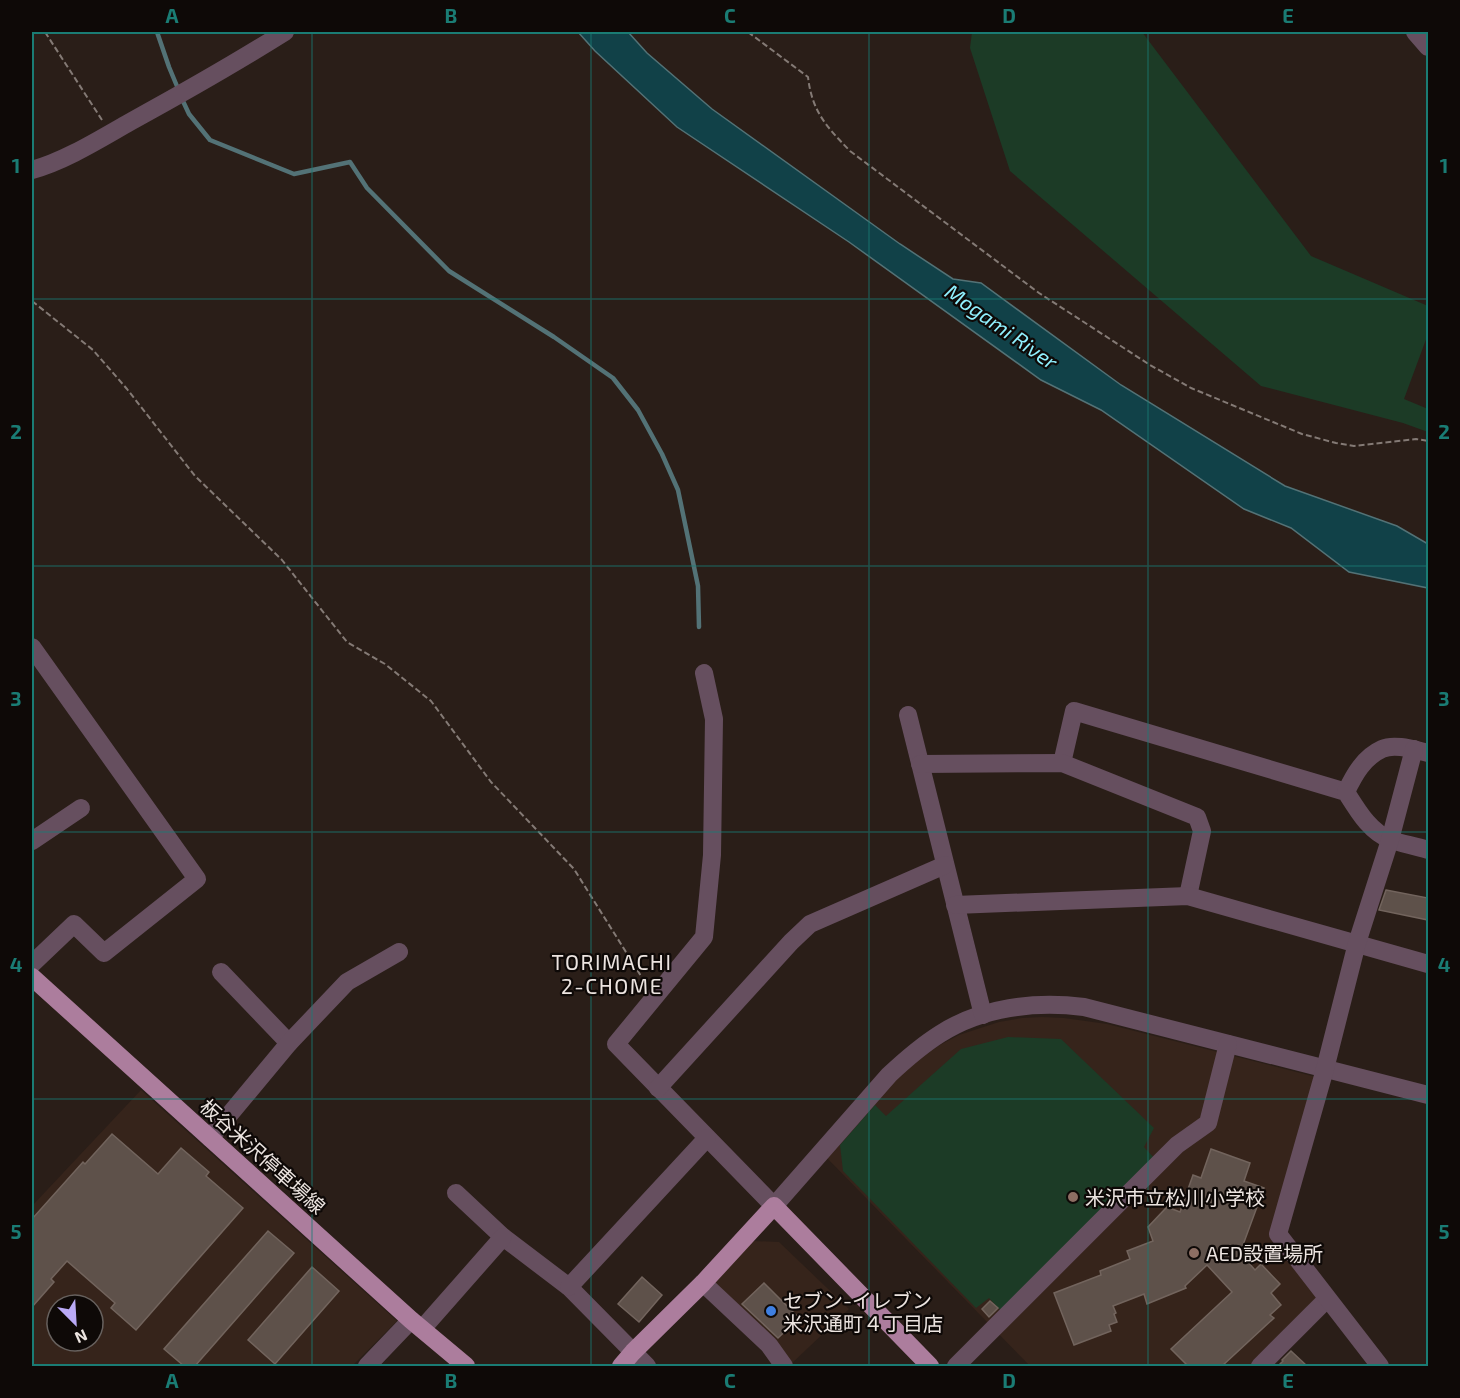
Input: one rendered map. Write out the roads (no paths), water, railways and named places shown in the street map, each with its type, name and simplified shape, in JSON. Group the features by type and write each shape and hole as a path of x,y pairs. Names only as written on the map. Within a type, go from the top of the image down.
{"main road":[{"name":"板谷米沢停車場線","path":"32,977 466,1366"},
{"path":"621,1366 703,1283 774,1206 930,1366"}],"street":[{"path":"32,170 61,159 111,133 285,32"},
{"path":"1415,32 1428,47"},
{"path":"32,647 197,879 105,953 74,924 32,964"},
{"path":"704,673 714,719 712,855 704,936 616,1044 774,1206 889,1075 925,1044 942,1033 983,1015 1024,1006 1084,1007 1428,1095"},
{"path":"1062,764 1074,711 1346,792 1360,814 1377,832 1390,840 1428,850"},
{"path":"908,715 983,1015"},
{"path":"1346,792 1353,777 1367,760 1383,748 1395,747 1421,751 1357,943 1325,1069 1278,1234 1380,1366"},
{"path":"920,764 1062,764 1197,817 1202,831 1188,896"},
{"path":"32,842 81,808"},
{"path":"658,1088 810,924 945,865"},
{"path":"955,904 1188,896 1428,963"},
{"path":"210,1138 290,1043 347,982 399,952"},
{"path":"221,972 290,1043"},
{"path":"956,1366 1177,1145 1208,1123 1228,1044"},
{"path":"569,1287 707,1138"},
{"path":"456,1193 503,1237 569,1287 647,1366"},
{"path":"367,1366 417,1324 503,1237"},
{"path":"703,1283 769,1345 784,1366"},
{"path":"1260,1366 1327,1299"}],"water":[{"name":"Mogami River","path":"578,32 628,32 647,53 712,109 900,244 953,279 981,283 1121,385 1285,486 1397,526 1428,544 1428,588 1349,572 1291,528 1244,509 1101,410 1041,380 849,242 677,127 595,51"}],"waterway":[{"path":"157,32 179,91"},
{"path":"182,99 189,114 210,140 294,174 350,162 367,188 449,271 554,337 613,378 638,410 678,490 698,586 699,627"}],"place":[{"name":"米沢市立松川小学校","path":"1073,1197"},
{"name":"AED設置場所","path":"1194,1253"},
{"name":"セブン-イレブン 米沢通町４丁目店","path":"771,1311"}],"district":[{"name":"TORIMACHI 2-CHOME","path":"612,973"}]}
